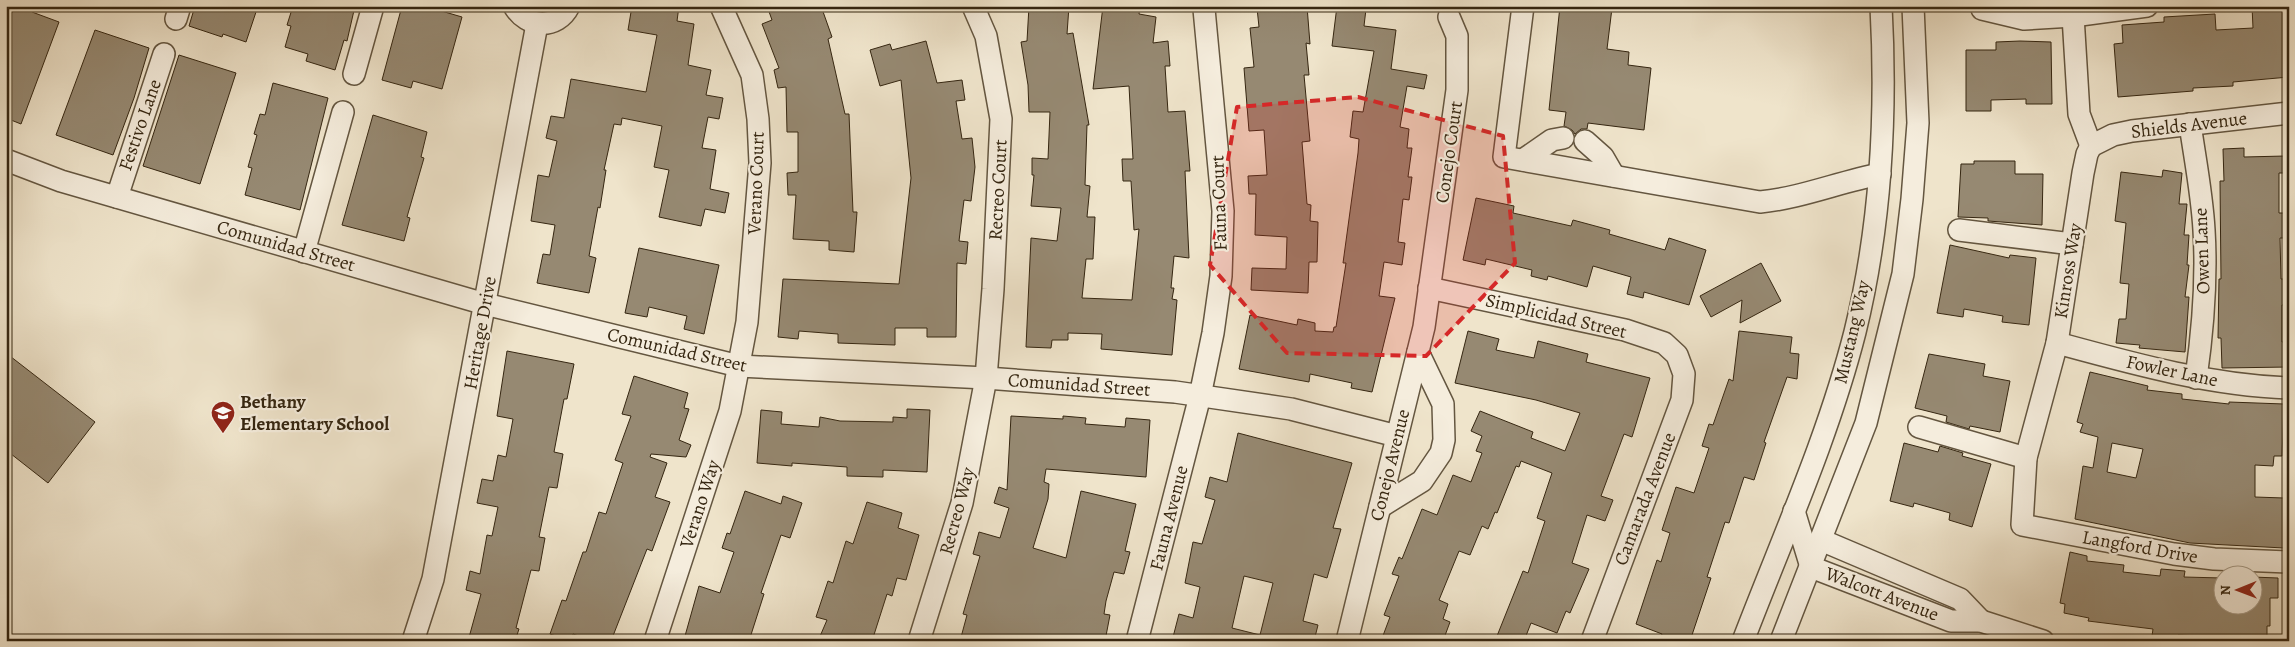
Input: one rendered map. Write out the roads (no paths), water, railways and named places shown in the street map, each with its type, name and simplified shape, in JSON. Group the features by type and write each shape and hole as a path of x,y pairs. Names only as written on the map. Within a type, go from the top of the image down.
{"street":[{"path":"354,74 373,6"},
{"path":"514,6 520,15 537,24 558,20 570,6"},
{"name":"Verano Court","path":"721,6 752,75 758,120 760,163 754,248 747,322 739,366"},
{"name":"Recreo Court","path":"973,6 986,36 1001,119 993,289 986,378"},
{"path":"1524,6 1504,157 1760,202 1789,199 1843,181 1880,174"},
{"name":"Mustang Way","path":"1743,641 1829,420 1855,332 1872,239 1880,174 1885,76 1882,6"},
{"name":"Mustang Way","path":"1781,641 1866,423 1902,274 1912,199 1918,123 1913,6"},
{"path":"1982,9 2024,19 2073,16 2147,6"},
{"name":"Fauna Court","path":"1200,396 1222,276 1223,211 1204,9"},
{"path":"2073,16 2079,114 2091,146"},
{"name":"Conejo Court","path":"1429,288 1458,90 1456,36 1449,17"},
{"name":"Heritage Drive","path":"414,641 434,579 537,24"},
{"name":"Festivo Lane","path":"117,197 164,54"},
{"path":"304,252 342,112"},
{"name":"Shields Avenue","path":"2091,146 2113,136 2132,131 2289,113"},
{"name":"Owen Lane","path":"2190,124 2201,196 2205,263 2201,341 2196,378"},
{"path":"1523,160 1552,140 1563,138"},
{"path":"1585,141 1603,157 1614,176"},
{"name":"Kinross Way","path":"2022,525 2026,458 2057,343 2087,154 2091,146"},
{"name":"Comunidad Street","path":"6,160 61,181 485,304 739,366 986,378 1200,396 1291,410 1398,436"},
{"path":"1959,230 2072,244"},
{"name":"Conejo Avenue","path":"1347,641 1418,352 1429,288"},
{"name":"Simplicidad Street","path":"1429,288 1625,330 1664,343 1677,354"},
{"name":"Fowler Lane","path":"2057,343 2152,369 2196,378 2255,387 2289,388"},
{"path":"1380,507 1422,481 1434,466 1442,447 1443,404 1418,352"},
{"name":"Camarada Avenue","path":"1592,641 1682,400 1684,374 1677,354"},
{"name":"Verano Way","path":"655,641 730,411 739,366"},
{"name":"Recreo Way","path":"919,641 962,503 986,378"},
{"name":"Fauna Avenue","path":"1138,641 1200,396"},
{"path":"1919,427 2026,458"},
{"name":"Walcott Avenue","path":"1794,511 1811,566 1951,621 1981,622 2042,641"},
{"name":"Langford Drive","path":"2022,525 2174,554 2214,559 2289,562"},
{"name":"Walcott Avenue","path":"1821,540 1960,599 1981,622"}],"place":[{"name":"Bethany Elementary School","path":"223,434"}]}
